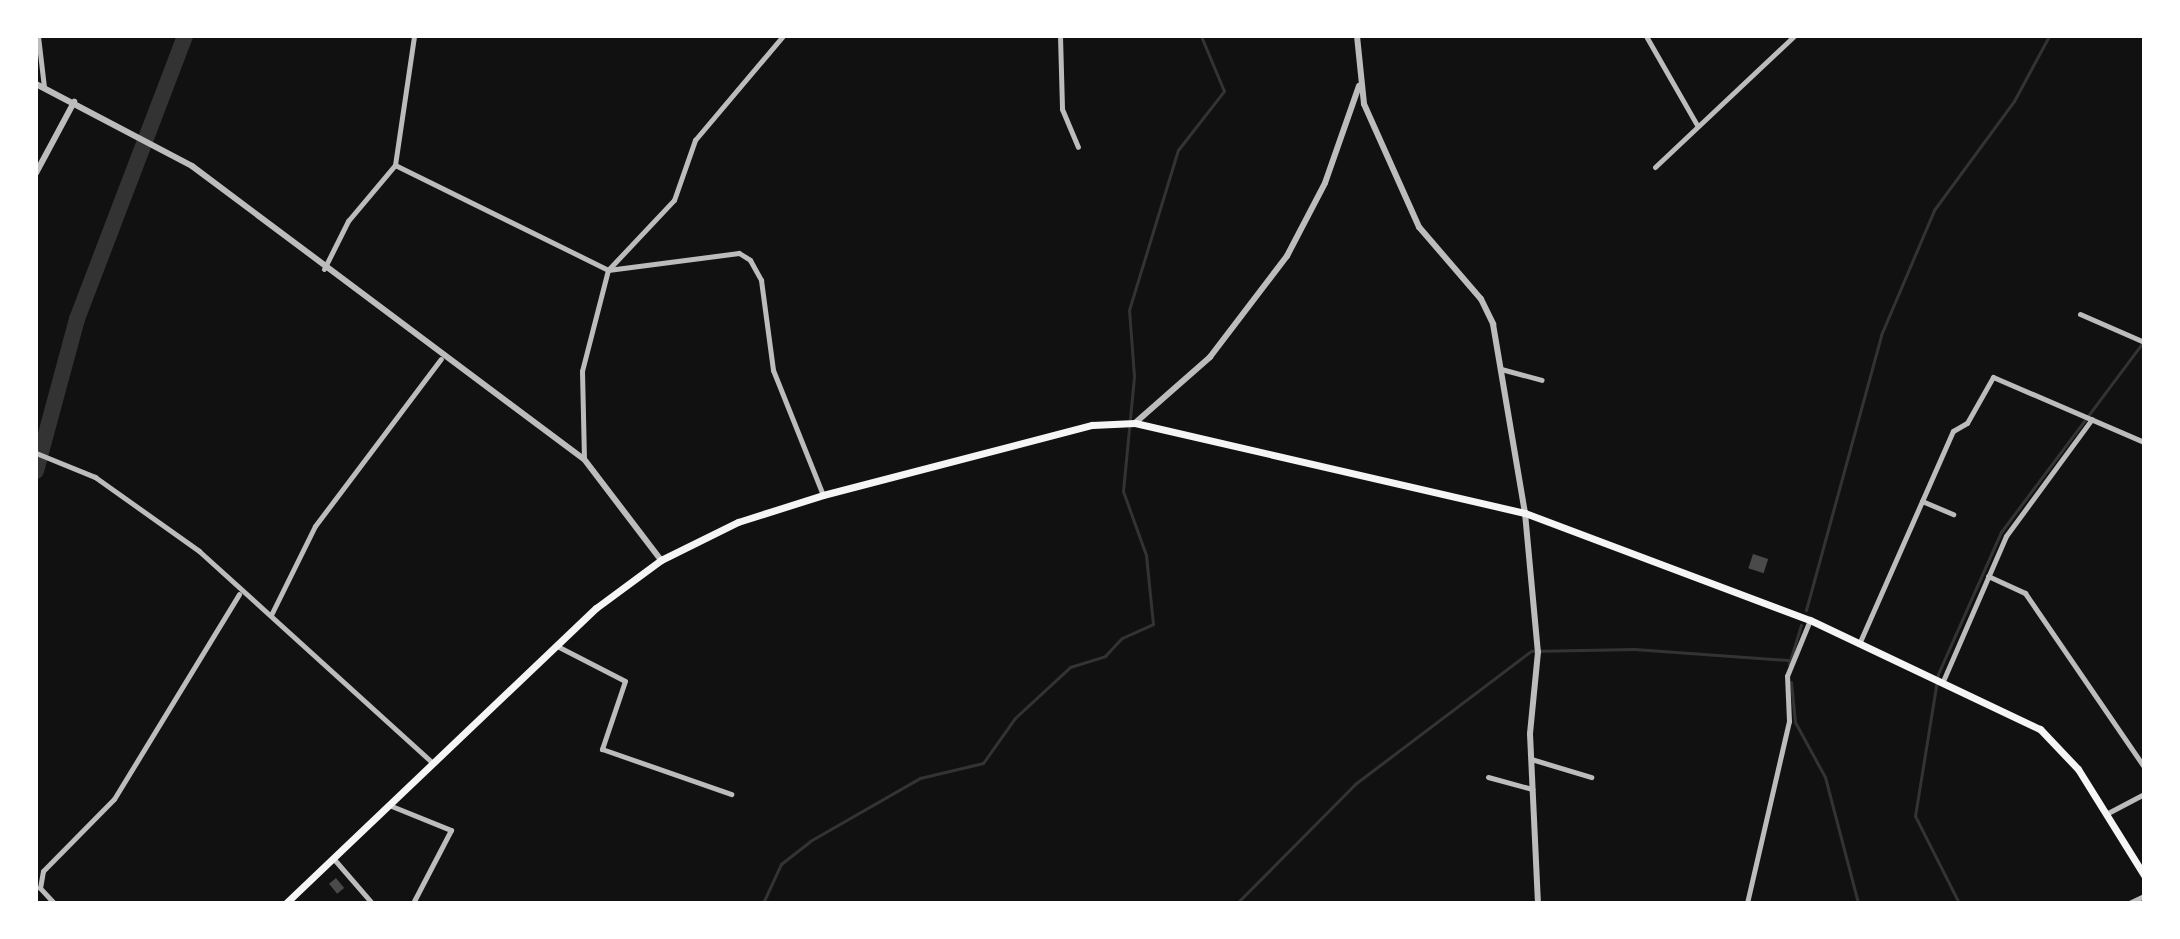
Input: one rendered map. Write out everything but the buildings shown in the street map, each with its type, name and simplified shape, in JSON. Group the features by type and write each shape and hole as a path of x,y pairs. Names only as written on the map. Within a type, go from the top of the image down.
{"main road":[{"path":"286,903 557,646 661,560 738,522 823,495 1092,425 1135,423 1525,513 1810,620 1943,681 2054,741 2106,814 2144,875"}],"street":[{"path":"38,36 44,87"},
{"path":"324,269 348,221 395,165 414,36"},
{"path":"584,459 582,371 608,270 674,200 695,140 783,36"},
{"path":"1060,36 1062,109 1078,147"},
{"path":"1357,36 1359,86 1419,227 1486,309 1501,369 1525,513 1538,652 1531,759 1538,903"},
{"path":"1646,36 1697,125"},
{"path":"1655,167 1697,125 1786,51 1794,36"},
{"path":"36,84 154,142 441,359 584,459 661,560"},
{"path":"1135,423 1210,357 1287,256 1325,183 1359,86"},
{"path":"36,173 74,102"},
{"path":"395,165 608,270 739,253 750,260 761,280 773,370 823,495"},
{"path":"2080,314 2144,341"},
{"path":"271,615 315,526 441,359"},
{"path":"1501,369 1542,380"},
{"path":"1859,644 1953,431 1967,423 1993,377 2144,442"},
{"path":"1943,681 2006,536 2092,419"},
{"path":"36,453 95,477 199,551 239,594 271,615 433,763"},
{"path":"1922,501 1953,514"},
{"path":"1988,576 2025,593 2144,767"},
{"path":"54,903 40,888 43,871 114,799 239,594"},
{"path":"1747,903 1789,721 1787,676 1810,620"},
{"path":"557,646 625,681 602,749 731,794"},
{"path":"1531,759 1591,777"},
{"path":"1488,777 1532,789"},
{"path":"2106,814 2144,794"},
{"path":"389,805 451,830 413,903"},
{"path":"333,858 372,903"},
{"path":"2129,903 2144,896"}],"waterway":[{"path":"36,471 77,319 185,36"},
{"path":"763,903 781,864 810,841 920,778 983,763 1015,718 1070,667 1105,656 1122,638 1153,624 1146,555 1123,491 1134,376 1129,310 1178,150 1224,91 1201,36"},
{"path":"1806,610 1881,335 1934,210 2014,101 2049,36"},
{"path":"1959,903 1915,816 1938,674 2001,532 2144,341"},
{"path":"1789,664 1801,625"},
{"path":"1237,903 1355,784 1531,651 1634,649 1789,660"},
{"path":"1791,682 1795,722 1825,777 1858,903"}]}
